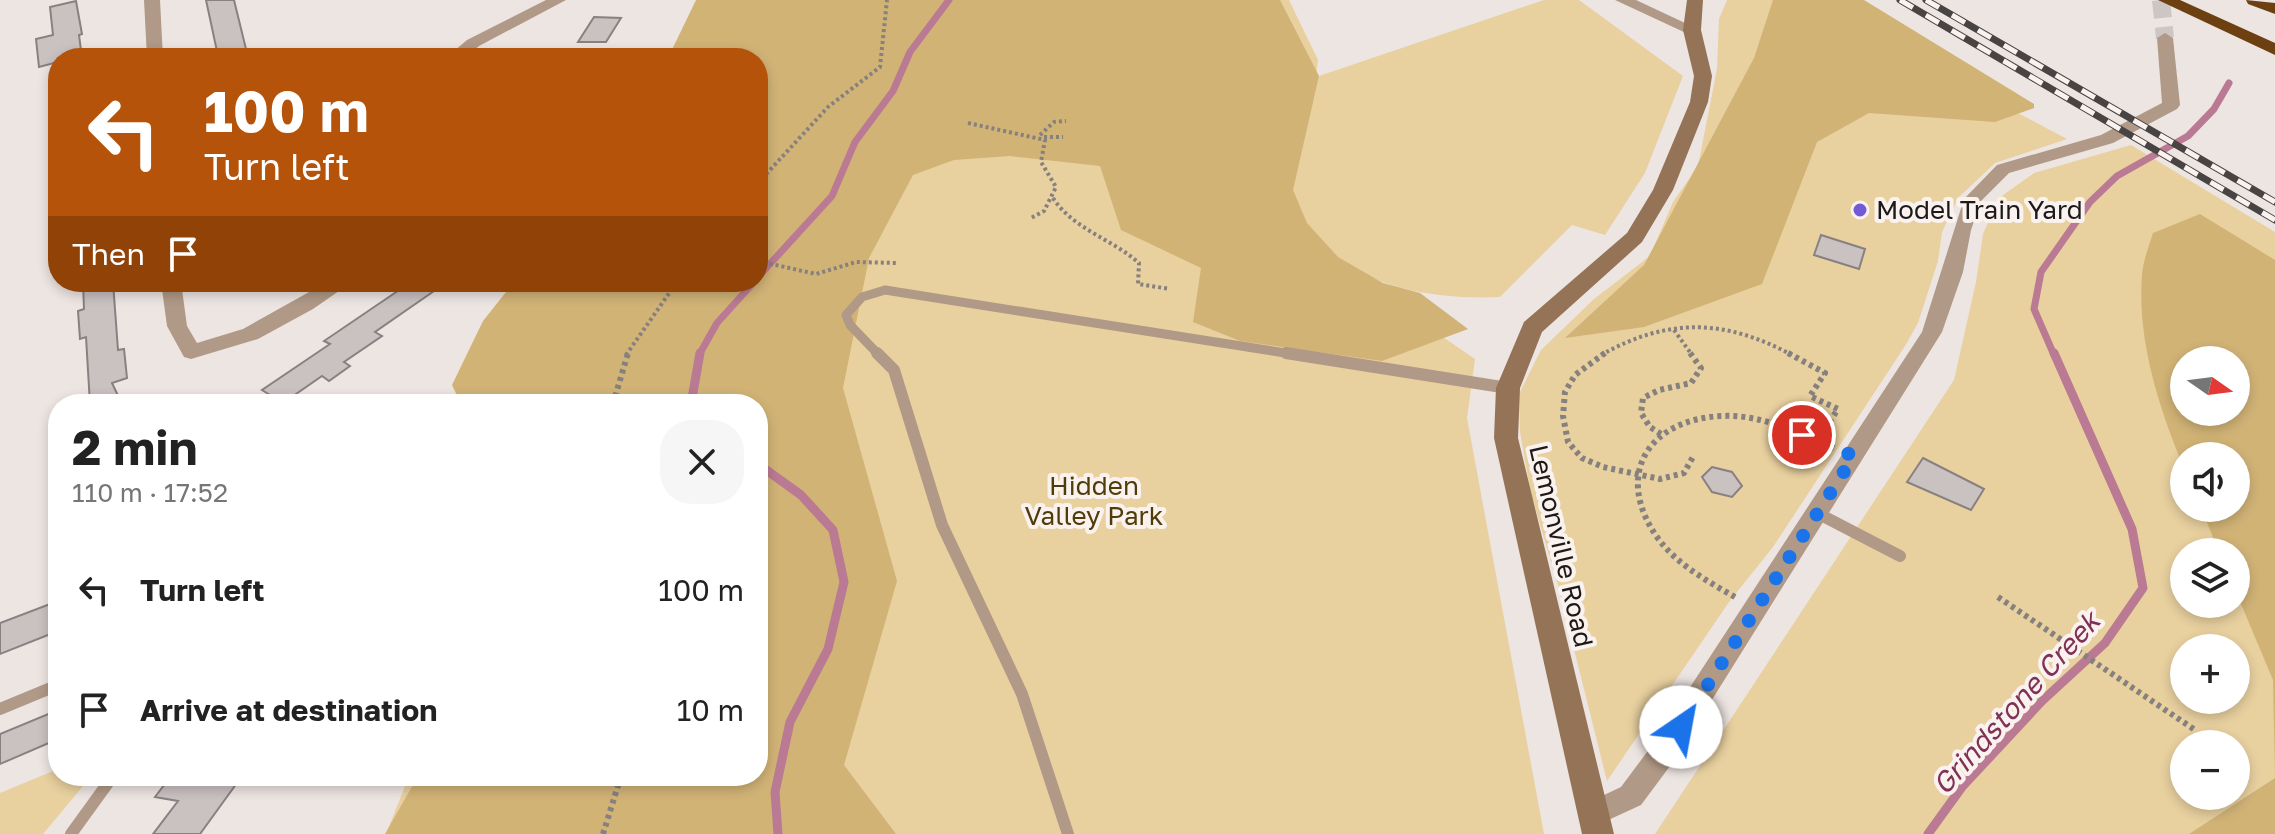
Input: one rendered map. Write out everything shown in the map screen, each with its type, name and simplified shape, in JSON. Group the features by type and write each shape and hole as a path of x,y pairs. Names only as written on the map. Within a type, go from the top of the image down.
{"highway":[{"path":"2166,0 2275,50"},
{"path":"2254,0 2275,9"}],"street":[{"path":"152,0 154,48"},
{"path":"467,48 558,0"},
{"path":"1623,0 1692,30"},
{"name":"Lemonville Road","path":"1595,824 1506,438 1508,388 1532,328 1635,237 1663,190 1699,102 1703,76 1692,30 1695,0"},
{"path":"1595,824 1631,796 1689,714 1932,332 1973,199 2003,169 2107,139 2171,105 2165,38"},
{"path":"172,292 177,326 191,352 218,349 257,331 325,292"}],"lane":[{"path":"1068,834 1022,694 942,525 894,370 850,325 846,315 852,304 868,291 885,290 1508,388"},
{"path":"1817,513 1900,556"},
{"path":"0,709 48,689"},
{"path":"71,834 106,786"}],"path":[{"path":"768,172 828,107 880,67 887,0"},
{"path":"1041,136 1054,122 1066,121"},
{"path":"968,123 998,130 1063,137"},
{"path":"1031,218 1044,211 1053,197 1055,182 1041,162 1045,140 1041,136"},
{"path":"1053,197 1065,216 1121,247 1139,263 1138,284 1170,289"},
{"path":"768,263 816,274 856,262 898,263"},
{"path":"616,394 625,357 670,292"},
{"path":"1694,455 1689,469 1673,478 1601,468 1572,448 1563,428 1565,391 1581,369 1603,354 1653,334 1696,326 1731,329 1825,373 1810,396 1838,409 1817,441"},
{"path":"1661,434 1650,427 1641,413 1643,398 1659,390 1691,383 1701,368 1674,330"},
{"path":"1755,608 1688,568 1663,545 1639,503 1637,475 1641,457 1661,434 1690,420 1726,416 1767,422 1854,456"},
{"path":"1998,597 2195,730"},
{"path":"603,834 618,786"}],"green space":[{"name":"Hidden Valley Park","path":"719,0 1289,0 1318,60 1313,102 1319,76 1544,0 1579,0 1683,76 1645,173 1605,235 1572,225 1500,297 1419,292 1368,276 1324,245 1307,224 1297,201 1292,234 1475,359 1467,418 1544,834 386,834 405,786 768,786 768,394 758,394 758,292 768,292 768,48 751,48"},
{"path":"1727,0 1815,0 1919,61 2067,139 1995,163 1959,197 1942,232 1938,261 1918,323 1905,346 1773,547 1729,602 1607,781 1558,585 1531,494 1520,432 1519,394 1541,350 1594,299 1650,256 1673,202 1698,166 1717,69 1719,19"},
{"path":"2131,145 2275,232 2275,834 1655,834 1954,380 1976,282 1983,234 1999,198 2034,173"},
{"path":"48,773 48,786 83,786 43,834 0,834 0,793"}],"shaded area":[{"path":"696,0 1280,0 1319,76 1293,190 1307,223 1338,257 1383,283 1420,293 1468,329 1382,361 1240,341 1193,322 1201,268 1121,230 1100,166 1010,156 954,160 913,175 869,258 843,388 897,581 844,765 896,834 385,834 412,786 768,786 768,394 456,394 452,385 483,321 506,292 768,292 768,48 673,48"},
{"path":"1773,0 1864,0 2034,104 2034,108 1995,122 1869,113 1817,142 1762,284 1644,327 1565,338 1644,265 1754,58"},
{"path":"2200,214 2275,260 2275,775 2273,680 2247,618 2250,618 2250,538 2213,538 2207,522 2250,522 2250,442 2174,442 2146,349 2141,300 2146,254 2153,233"},
{"path":"2275,778 2275,834 2189,834 2226,810 2250,810 2250,794"}],"building":[{"path":"206,0 234,0 246,48 216,48"},
{"path":"76,1 82,34 79,35 81,48 48,48 48,65 39,67 36,39 53,35 50,7"},
{"path":"594,17 621,18 606,42 578,42"},
{"path":"1821,235 1865,249 1859,269 1814,255"},
{"path":"83,292 114,292 118,350 124,349 127,378 112,383 117,394 89,394 86,337 80,339 78,311 84,309"},
{"path":"396,292 433,292 375,332 382,336 344,362 350,366 329,381 322,376 296,394 268,394 262,390 330,344 324,341"},
{"path":"1923,458 1984,489 1971,510 1907,482"},
{"path":"1712,467 1732,472 1742,486 1732,497 1712,492 1702,477"},
{"path":"48,605 48,635 0,654 0,623"},
{"path":"48,714 48,743 0,764 0,734"},
{"path":"163,786 235,786 200,834 153,834 178,801 155,797"}],"waterway":[{"name":"Grindstone Creek","path":"768,266 832,196 855,142 893,91 910,52 949,0"},
{"name":"Grindstone Creek","path":"2054,355 2034,309 2041,272 2090,202 2117,176 2188,136 2214,109 2229,83"},
{"name":"Grindstone Creek","path":"700,353 717,323 745,292"},
{"name":"Grindstone Creek","path":"693,394 700,353"},
{"name":"Grindstone Creek","path":"1928,834 1962,787 2042,701 2105,643 2143,588 2132,529 2054,353"},
{"name":"Grindstone Creek","path":"768,471 801,495 833,530 844,582 828,649 790,722 775,792 778,834"}],"tunnel":[{"path":"2161,0 2165,38"}],"railway":[{"path":"1900,0 2275,220"},
{"path":"1926,0 2275,202"}],"place":[{"name":"Model Train Yard","path":"1860,210"}],"route":[{"path":"1681,727 1854,456 1802,435"}]}
